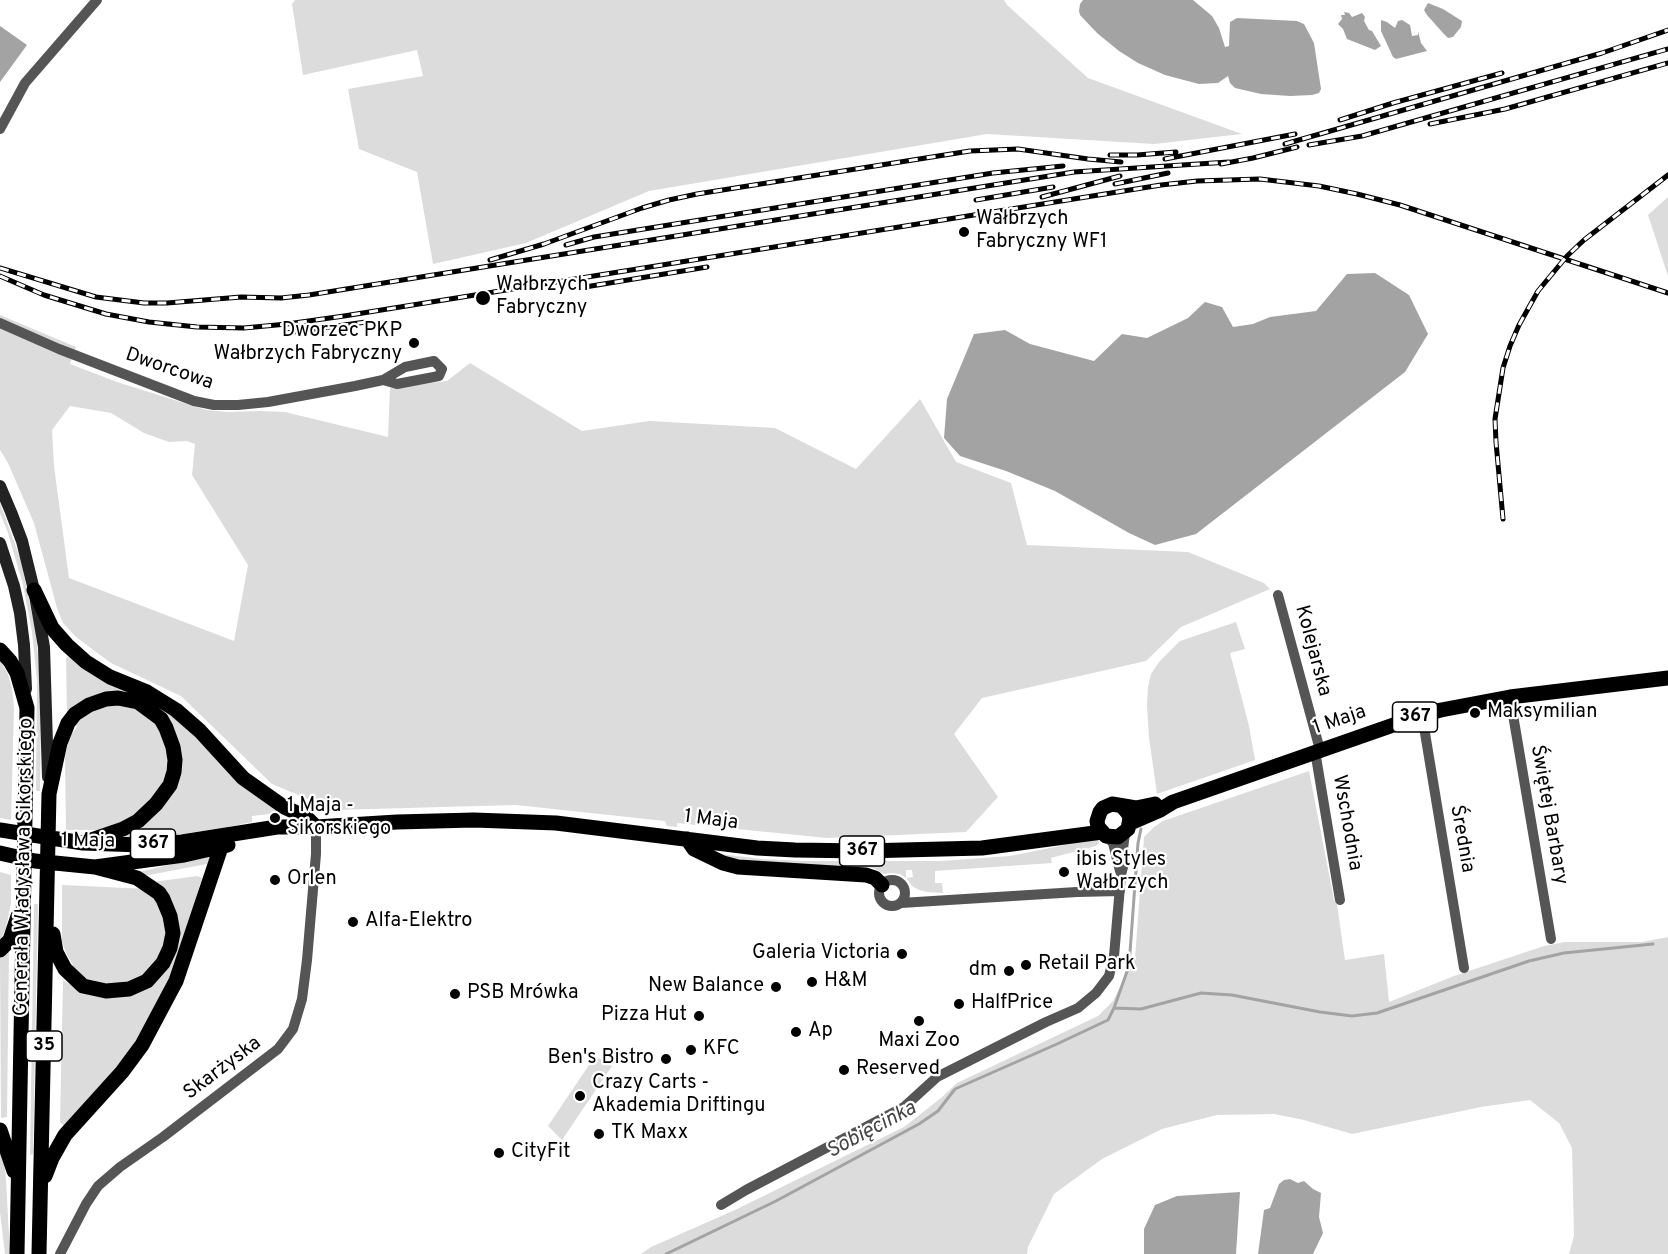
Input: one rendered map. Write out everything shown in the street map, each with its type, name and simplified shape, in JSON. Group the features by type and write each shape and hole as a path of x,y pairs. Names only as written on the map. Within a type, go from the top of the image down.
{"main road":[{"name":"Generała Władysława Sikorskiego","path":"0,486 21,541 34,590 46,668 49,794 39,1254"},
{"name":"Generała Władysława Sikorskiego","path":"0,543 20,613 27,708 17,1254"},
{"path":"34,590 52,628 86,662 110,676 147,692 176,710 200,731 243,778 284,807 306,817 315,827"},
{"path":"0,650 17,673 27,708"},
{"name":"1 Maja","path":"1128,828 1173,802 1422,715 1510,697 1668,678"},
{"path":"49,794 66,726 82,709 95,703 118,698 138,702 161,719 173,747 175,760 172,779 164,795 148,813 123,829 83,843"},
{"name":"1 Maja","path":"1122,806 1137,808 1173,802"},
{"name":"367","path":"1122,806 1112,804 1103,808 1100,812 1102,830 1118,837 1128,828"},
{"path":"1122,806 1128,813 1128,828"},
{"name":"1 Maja","path":"0,830 83,843 142,845 182,842 277,827 474,820 556,823 758,848 863,851 982,848 1072,838 1102,830"},
{"name":"1 Maja","path":"0,854 35,861 95,867 174,857 315,827"},
{"path":"687,839 694,849 723,863 738,867 866,875 875,878 882,885"},
{"path":"40,1190 52,1158 62,1140 122,1072 142,1045 164,1004 183,962 221,847"},
{"path":"47,902 56,952 65,969 82,986 118,991 147,981 168,955 172,940 170,916 163,899 159,893 137,878 95,867"},
{"path":"0,950 10,940 23,902"},
{"path":"0,1130 18,1182"},
{"path":"19,1166 41,1167"}],"street":[{"path":"0,129 25,83 97,0"},
{"name":"Dworcowa","path":"0,322 81,358 194,401 214,405 268,402 320,393 383,380 405,367 435,360 442,369 439,376 397,384 383,380"},
{"name":"Kolejarska","path":"1278,595 1318,751"},
{"name":"Świętej Barbary","path":"1510,697 1551,939"},
{"name":"Średnia","path":"1422,715 1464,968"},
{"name":"Wschodnia","path":"1318,751 1340,900"},
{"name":"Skarżyska","path":"60,1254 98,1186 278,1049 293,1029 302,999 307,960 316,854 315,827"},
{"path":"721,1205 904,1107 937,1077 1078,1008 1096,993 1108,976 1114,956 1124,862 1123,849 1128,828"},
{"path":"1102,830 1113,843 1121,875"},
{"path":"901,903 905,895 900,883 890,881 882,885 879,892 880,898 890,906 928,900 1120,891"},
{"path":"904,890 928,900"}],"shaded area":[{"path":"295,0 1004,0 1088,78 1242,134 1154,144 987,134 649,191 526,243 433,264 417,172 359,149 348,89 423,76 417,50 303,75 292,4"},
{"path":"1083,0 1193,0 1212,16 1219,28 1225,47 1229,46 1230,22 1237,18 1297,21 1304,24 1314,43 1321,89 1319,93 1312,95 1261,94 1235,88 1228,76 1218,83 1199,84 1165,75 1138,63 1097,33 1080,15 1080,4"},
{"path":"1428,3 1462,21 1461,27 1453,37 1448,38 1427,15 1424,10"},
{"path":"1344,12 1349,13 1352,17 1362,13 1369,30 1381,46 1375,50 1347,39 1338,24 1342,19 1341,15 1345,15"},
{"path":"1381,20 1395,28 1398,21 1402,20 1410,25 1412,36 1418,35 1418,31 1421,43 1427,51 1396,59 1393,57 1381,31"},
{"path":"0,26 27,45 0,82"},
{"path":"1668,197 1668,276 1648,215"},
{"path":"1375,273 1409,295 1428,334 1405,372 1196,534 1155,545 1055,491 1006,471 960,456 944,438 947,399 974,334 1005,330 1030,344 1094,361 1122,334 1147,338 1188,318 1205,302 1222,307 1233,327 1253,324 1270,317 1316,311 1347,274"},
{"path":"0,315 76,347 70,364 117,382 206,410 285,412 388,437 390,388 447,381 470,363 582,431 649,421 775,428 856,469 920,399 956,462 1011,483 1027,545 1188,552 1264,583 1270,589 1181,627 1146,661 982,698 954,734 998,797 966,832 827,838 677,823 677,827 667,826 665,821 516,805 334,810 272,784 181,696 111,663 76,637 63,623 34,523 0,450","holes":["70,406 111,413 144,433 169,442 187,441 195,444 192,475 248,565 234,641 69,578 54,466 52,430"]},
{"path":"0,503 21,561 36,633 41,691 40,791 36,790 37,680 32,632 23,585 0,513"},
{"path":"1236,622 1245,649 1230,653 1249,726 1255,760 1157,794 1147,705 1151,674 1159,662 1180,641"},
{"path":"0,656 12,688 14,708 11,820 0,818"},
{"path":"72,656 161,705 287,812 252,816 252,822 223,828 182,834 125,838 124,835 156,812 178,743 129,695 67,715 66,658"},
{"path":"108,703 136,708 150,716 162,730 168,753 166,776 158,792 127,822 102,830 66,830 65,757 69,737 77,727 74,723 81,716"},
{"path":"1309,771 1334,900 1337,904 1345,960 1384,954 1389,1002 1454,976 1544,946 1565,942 1642,942 1668,937 1668,1254 1569,1254 1574,1236 1572,1148 1559,1123 1530,1100 1481,1107 1352,1134 1274,1114 1217,1115 1162,1129 1102,1159 1054,1194 1028,1247 1027,1254 641,1254 651,1247 735,1210 904,1127 957,1083 1098,1016 1113,1001 1135,958 1144,837 1163,821"},
{"path":"1098,839 1099,843 1096,846 1051,858 1052,863 935,871 935,883 942,883 943,893 927,892 912,886 907,878 913,877 912,870 906,870 906,878 900,874 884,874 873,868 864,867 862,869 740,863 720,854 805,861 941,861 1010,856"},
{"path":"211,855 207,864 149,875 139,872"},
{"path":"0,872 11,875 11,903 6,928 0,941"},
{"path":"197,876 202,878 171,980 120,1068 67,1129 60,1122 63,980 71,985 131,994 177,944 153,882"},
{"path":"62,885 148,889 161,907 167,941 151,972 127,986 91,982 80,976 71,967 73,965 62,941"},
{"path":"34,904 38,904 33,1154 31,1155 30,1154"},
{"path":"9,950 7,1117 1,1118 0,957"},
{"name":"Crazy Carts - Akademia Driftingu","path":"595,1056 612,1066 562,1140 548,1126"},
{"path":"0,1147 6,1180 10,1254 5,1254 0,1212"},
{"path":"1290,1179 1298,1183 1304,1181 1321,1193 1319,1217 1323,1233 1313,1254 1258,1254 1264,1210 1270,1208 1279,1184"},
{"path":"1240,1192 1236,1254 1144,1254 1144,1229 1155,1205 1177,1196"}],"waterway":[{"name":"Sobięcinka","path":"666,1254 776,1201 919,1124 938,1111 955,1089 1108,1020 1129,966 1141,829"},
{"path":"1114,1008 1141,1009 1201,993 1232,995 1352,1016 1377,1013 1529,961 1564,953 1653,944"}],"railway":[{"path":"1285,144 1602,53 1668,30"},
{"path":"1309,145 1362,136 1668,49"},
{"path":"1430,124 1505,109 1668,63"},
{"path":"1340,120 1502,73"},
{"path":"1165,159 1295,134"},
{"path":"1221,164 1297,147"},
{"path":"490,260 544,244 669,200 970,151 1018,149 1121,162"},
{"path":"1110,155 1176,152"},
{"path":"0,268 96,297 144,303 241,297 281,298 1074,172 1229,162"},
{"path":"566,245 594,237 993,173 1063,166"},
{"path":"1115,184 1168,173"},
{"path":"1503,519 1495,419 1503,368 1519,325 1538,291 1567,256 1584,240 1668,175"},
{"path":"1042,197 1120,176"},
{"path":"0,276 44,295 106,314 149,322 197,327 244,328 344,316 1161,185 1197,181 1260,179 1319,186 1400,205 1668,293"},
{"path":"976,200 1053,187"},
{"path":"579,288 707,267"},
{"path":"286,333 366,322"}],"place":[{"name":"Wałbrzych Fabryczny WF1","path":"964,232"},
{"name":"Wałbrzych Fabryczny","path":"483,298"},
{"name":"Dworzec PKP Wałbrzych Fabryczny","path":"414,343"},
{"name":"Maksymilian","path":"1475,713"},
{"name":"1 Maja - Sikorskiego","path":"275,818"},
{"name":"ibis Styles Wałbrzych","path":"1064,872"},
{"name":"Orlen","path":"275,880"},
{"name":"Alfa-Elektro","path":"353,922"},
{"name":"Galeria Victoria","path":"902,954"},
{"name":"Retail Park","path":"1026,965"},
{"name":"dm","path":"1009,971"},
{"name":"H&M","path":"812,982"},
{"name":"New Balance","path":"776,987"},
{"name":"PSB Mrówka","path":"455,994"},
{"name":"HalfPrice","path":"959,1004"},
{"name":"Pizza Hut","path":"699,1016"},
{"name":"Maxi Zoo","path":"919,1021"},
{"name":"Ap","path":"796,1032"},
{"name":"KFC","path":"691,1050"},
{"name":"Ben's Bistro","path":"666,1059"},
{"name":"Reserved","path":"844,1070"},
{"name":"Crazy Carts - Akademia Driftingu","path":"580,1096"},
{"name":"TK Maxx","path":"599,1134"},
{"name":"CityFit","path":"499,1153"}]}
